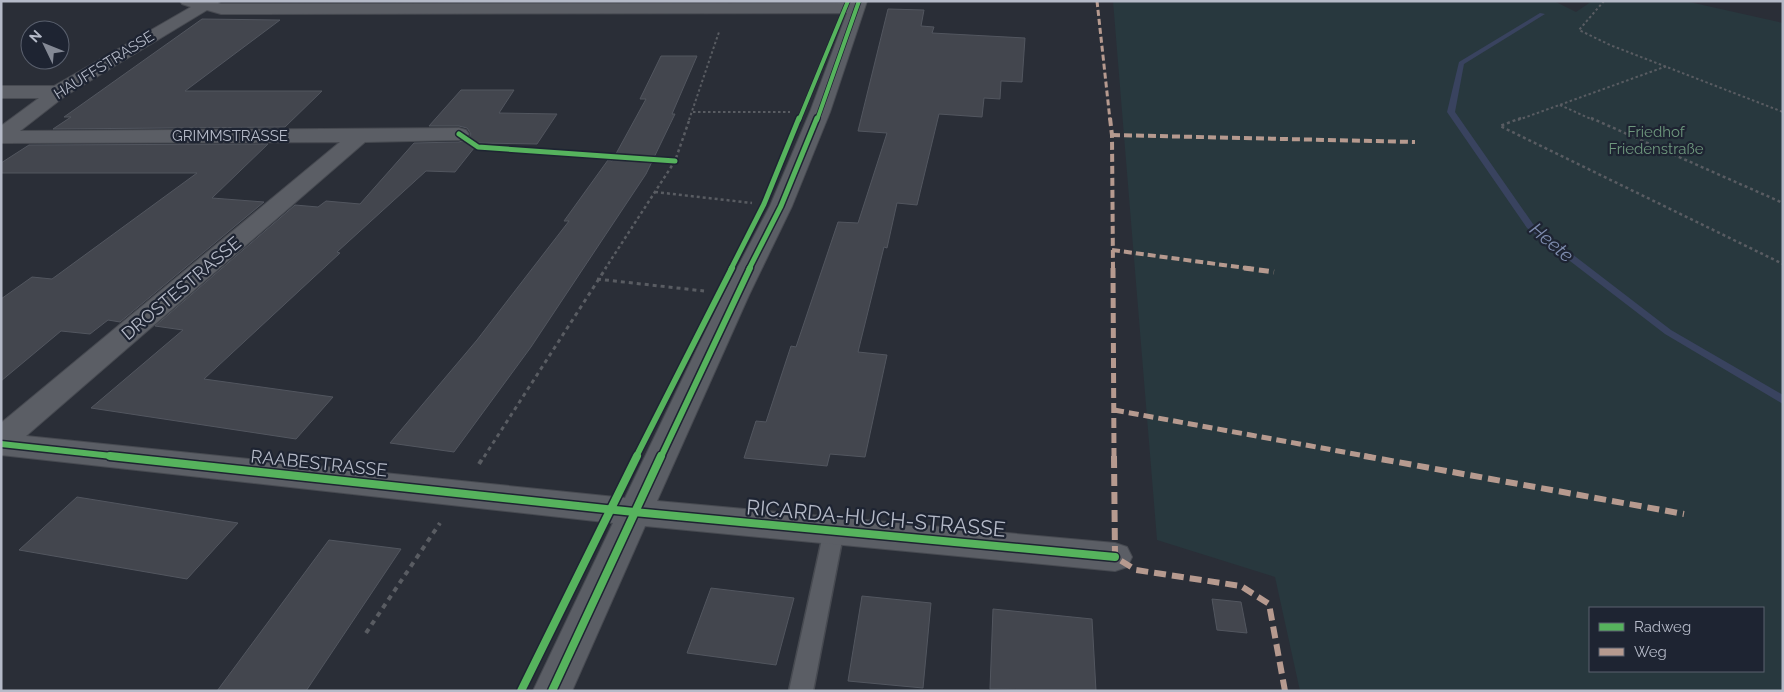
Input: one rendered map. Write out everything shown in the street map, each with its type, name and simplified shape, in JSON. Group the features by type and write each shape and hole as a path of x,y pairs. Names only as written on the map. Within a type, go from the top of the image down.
{"street":[{"path":"201,2 221,9 727,8 858,5 820,112 781,206 736,295 552,691"},
{"name":"HAUFFSTRASSE","path":"1,136 58,92 201,2"},
{"path":"1,92 58,92"},
{"name":"GRIMMSTRASSE","path":"1,136 360,136 459,134"},
{"name":"DROSTESTRASSE","path":"1,440 360,136"},
{"name":"RAABESTRASSE","path":"1,444 634,512"},
{"name":"RICARDA-HUCH-STRASSE","path":"634,512 1115,557"}],"lane":[{"name":"RICARDA-HUCH-STRASSE","path":"801,691 834,530"}],"path":[{"path":"1604,1 1579,30 1783,112"},
{"path":"366,633 460,493 675,161 727,8"},
{"path":"1667,66 1500,126 1783,264"},
{"path":"1559,104 1783,203"},
{"path":"693,112 820,112"},
{"path":"665,160 675,161"},
{"path":"656,192 781,206"},
{"path":"597,280 736,295"}],"green space":[{"name":"Friedhof Friedenstraße","path":"1113,1 1554,1 1576,12 1592,1 1685,1 1783,23 1783,691 1300,691 1275,577 1157,540"}],"building":[{"path":"888,9 924,10 921,26 934,27 932,33 1025,38 1022,82 1001,81 1000,99 984,98 982,117 939,114 917,205 897,203 887,248 884,247 858,352 887,355 865,457 830,454 827,466 744,458 756,421 766,422 791,346 796,347 838,222 858,223 887,133 858,131"},
{"path":"202,19 280,20 185,91 322,91 285,127 53,129 71,117 64,117"},
{"path":"661,56 697,56 672,114 675,114 646,174 531,347 454,452 390,443 477,340 569,221 564,221 608,160 612,161 646,99 640,99"},
{"path":"461,90 514,90 499,113 557,114 537,144 478,143 455,172 426,171 337,252 340,253 204,379 333,397 296,439 91,408 183,330 155,326 295,205 318,207 326,201 360,204 414,143 459,142 468,139 471,134 467,128 459,126 429,126"},
{"path":"268,144 212,198 264,202 120,322 108,320 90,334 61,331 1,381 1,299 32,277 52,279 197,173 1,173 1,163 29,145"},
{"path":"77,497 238,523 187,579 19,550"},
{"path":"329,540 401,549 306,691 217,691"},
{"path":"711,588 794,598 776,665 687,653"},
{"path":"862,596 931,603 923,688 848,681"},
{"path":"1212,599 1241,602 1247,633 1217,630"},
{"path":"993,609 1092,619 1096,691 990,689"}],"waterway":[{"name":"Heete","path":"1542,14 1461,63 1451,112 1530,226 1668,332 1783,400"}],"marked path":[{"path":"1097,1 1112,135 1115,557 1136,570 1241,586 1269,604 1285,691"},
{"path":"1112,135 1415,142"},
{"path":"1112,250 1274,272"},
{"path":"1114,410 1684,514"}],"cycle path":[{"path":"521,691 610,509 764,204 848,1"},
{"path":"552,691 736,295 781,206 820,112 859,1"},
{"path":"459,134 478,147 675,161"},
{"path":"1,444 634,512 1115,557"}]}
